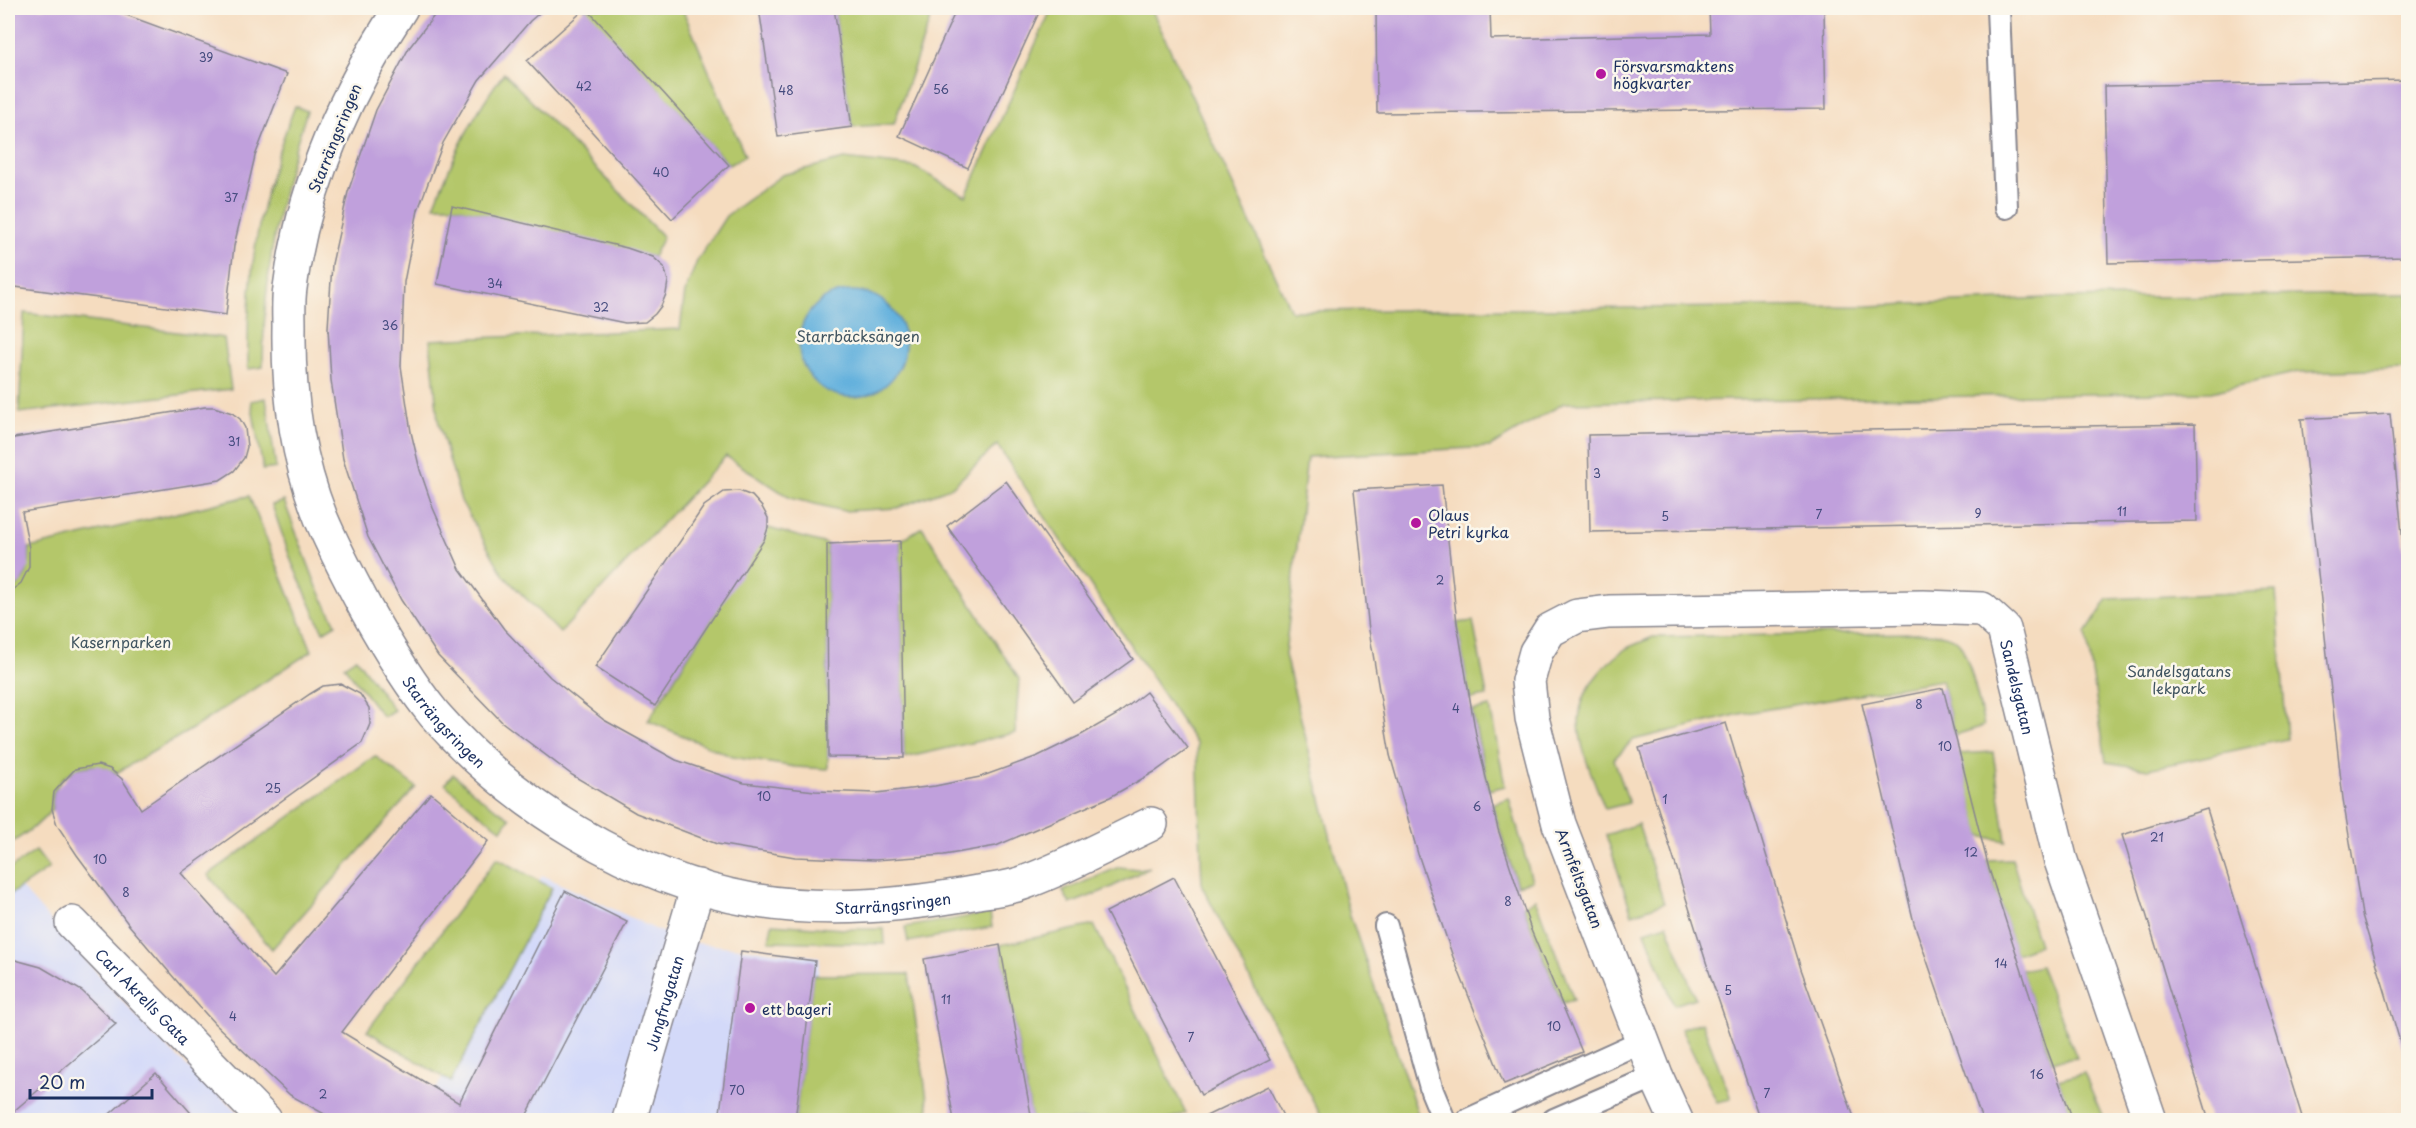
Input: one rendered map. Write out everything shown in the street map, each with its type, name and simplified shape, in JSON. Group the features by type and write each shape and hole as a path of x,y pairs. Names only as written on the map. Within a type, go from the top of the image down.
{"street":[{"name":"Starrängsringen","path":"401,8 356,82 318,168 300,234 289,291 289,383 307,477 321,518 378,632 434,714 483,763 537,806 580,834 645,869 753,900 834,907 899,904 959,896 1021,884 1151,824"},
{"name":"Sandelsgatan","path":"1550,630 1577,616 1609,612 1934,606 1982,609 2004,629 2061,858 2151,1120"},
{"name":"Armfeltsgatan","path":"1550,630 1536,652 1528,681 1532,718 1559,824 1642,1041 1676,1120"},
{"name":"Jungfrugatan","path":"629,1120 698,886"},
{"name":"Carl Akrells Gata","path":"72,923 265,1120"}],"lane":[{"path":"1998,8 2006,207"},
{"path":"1386,926 1431,1091 1444,1120"},
{"path":"1468,1120 1642,1041"},
{"path":"1554,1120 1656,1076"}],"shaded area":[{"path":"8,873 154,1036 247,1120 8,1120"},
{"path":"542,875 659,931 696,943 820,957 799,1120 421,1120"}],"green space":[{"path":"584,8 682,8 745,156 729,165"},
{"path":"834,8 934,8 894,124 852,127"},
{"name":"Starrbäcksängen","path":"1052,8 1151,8 1291,311 1868,306 2046,298 2408,294 2408,369 2298,372 2211,392 1564,403 1490,447 1307,457 1285,655 1350,915 1420,1120 1323,1120 1202,886 1197,745 997,445 952,487 897,508 844,511 790,498 726,456 560,633 504,576 461,501 438,420 430,340 680,329 685,292 697,261 726,216 782,175 844,159 914,167 966,196"},
{"path":"504,73 663,237 653,257 452,206 434,206 464,137"},
{"path":"295,106 307,111 288,174 274,237 266,301 263,367 248,369 249,299 257,235 272,172"},
{"path":"24,313 224,338 231,389 19,413"},
{"path":"266,398 276,468 263,470 251,401"},
{"name":"Kasernparken","path":"249,496 312,651 192,729 116,773 90,766 73,771 59,783 53,794 52,808 47,815 8,845 8,593 26,574 29,548"},
{"path":"284,501 317,587 336,624 323,632 292,563 272,505"},
{"path":"922,527 1019,679 1015,733 904,758 900,541"},
{"path":"768,528 827,544 828,769 795,767 733,757 648,721"},
{"name":"Sandelsgatans lekpark","path":"2276,591 2287,739 2148,769 2106,762 2086,633 2108,599"},
{"path":"1473,621 1487,696 1470,699 1457,623"},
{"path":"1915,633 1948,636 1957,641 1966,656 1974,680 1984,726 1955,735 1941,680 1740,714 1633,740 1614,759 1629,803 1605,809 1588,766 1582,743 1580,709 1594,679 1627,648 1653,637"},
{"path":"356,658 394,710 383,717 344,666"},
{"path":"1490,707 1505,786 1489,790 1472,711"},
{"path":"1993,752 2006,841 1980,836 1959,754"},
{"path":"375,756 416,787 272,949 208,875"},
{"path":"453,774 483,800 510,818 502,830 445,784"},
{"path":"1509,798 1532,881 1517,885 1492,804"},
{"path":"1638,824 1664,903 1632,914 1606,835"},
{"path":"36,851 49,868 11,894 8,890 8,870"},
{"path":"497,858 552,888 451,1082 367,1031"},
{"path":"2012,859 2039,945 2016,954 1986,860"},
{"path":"1119,867 1138,869 1150,867 1108,889 1070,904 1063,891"},
{"path":"1535,899 1574,1000 1562,1003 1523,906"},
{"path":"990,913 992,927 908,942 905,927"},
{"path":"772,924 843,929 884,929 885,944 769,941"},
{"path":"1667,924 1695,998 1674,1005 1645,931"},
{"path":"1094,925 1186,1113 1167,1120 1032,1120 1000,945"},
{"path":"2040,966 2077,1058 2051,1061 2021,970"},
{"path":"909,974 930,1120 795,1120 813,975"},
{"path":"1702,1022 1731,1099 1717,1102 1681,1029"},
{"path":"2084,1073 2104,1120 2073,1120 2058,1080"}],"water":[{"path":"852,291 872,295 890,306 901,324 905,344 901,364 890,382 872,393 852,397 832,393 814,382 803,364 799,344 803,324 814,306 832,295"}],"building":[{"path":"8,8 107,8 287,74 255,156 234,246 226,315 8,286"},
{"path":"440,8 545,8 530,21 479,80 443,143 418,210 404,282 401,366 411,432 420,470 433,508 460,569 504,629 550,677 604,720 676,760 744,783 815,791 877,793 935,786 980,777 1038,756 1081,735 1118,714 1146,692 1188,748 1156,771 1110,797 996,846 944,855 875,860 795,857 717,844 636,813 572,775 502,722 438,656 401,600 368,537 343,459 331,380 328,328 332,264 348,192 376,110 409,48"},
{"path":"586,8 729,165 672,219 527,61"},
{"path":"759,8 834,8 852,127 778,137"},
{"path":"957,8 1041,8 968,168 899,136"},
{"name":"Försvarsmaktens högkvarter","path":"1376,8 1490,8 1491,39 1710,34 1709,8 1824,8 1826,109 1377,113"},
{"path":"2408,80 2408,257 2108,263 2104,86"},
{"path":"452,206 627,248 653,257 664,267 668,281 661,306 645,322 625,323 437,284"},
{"path":"214,407 232,413 240,419 245,428 247,447 244,458 234,471 220,480 22,512 29,548 29,567 21,583 8,593 8,439"},
{"path":"2390,414 2408,593 2408,1068 2362,915 2343,799 2301,419"},
{"path":"2195,424 2197,521 1590,532 1588,435"},
{"path":"1006,481 1133,659 1073,702 947,526"},
{"path":"1442,485 1457,623 1476,735 1498,829 1531,930 1582,1052 1504,1084 1453,957 1418,854 1390,755 1369,630 1354,490"},
{"path":"739,491 752,496 768,518 764,540 655,706 595,667 704,506 724,492"},
{"path":"900,541 904,758 828,757 827,544"},
{"path":"341,684 360,694 369,708 370,724 362,743 181,873 274,977 431,793 488,841 342,1032 459,1103 565,891 627,922 524,1120 335,1120 290,1095 214,1023 187,993 129,925 57,825 52,809 54,792 75,769 98,765 110,769 122,779 141,809 310,694 323,686"},
{"path":"1943,688 1989,869 2047,1049 2073,1120 1982,1120 1914,923 1862,704"},
{"path":"1726,723 1801,969 1855,1120 1760,1120 1712,981 1639,748"},
{"path":"2207,809 2303,1120 2209,1120 2122,835"},
{"path":"1174,877 1270,1060 1201,1095 1106,912"},
{"path":"1000,945 1032,1120 954,1120 924,959"},
{"path":"741,951 815,961 795,1120 719,1120"},
{"path":"8,958 41,967 82,991 116,1024 8,1116"},
{"path":"156,1073 197,1120 103,1120"},
{"path":"1268,1086 1285,1120 1198,1120"}],"place":[{"name":"Försvarsmaktens högkvarter","path":"1601,74"},
{"name":"Olaus Petri kyrka","path":"1416,523"},
{"name":"ett bageri","path":"750,1008"}]}
